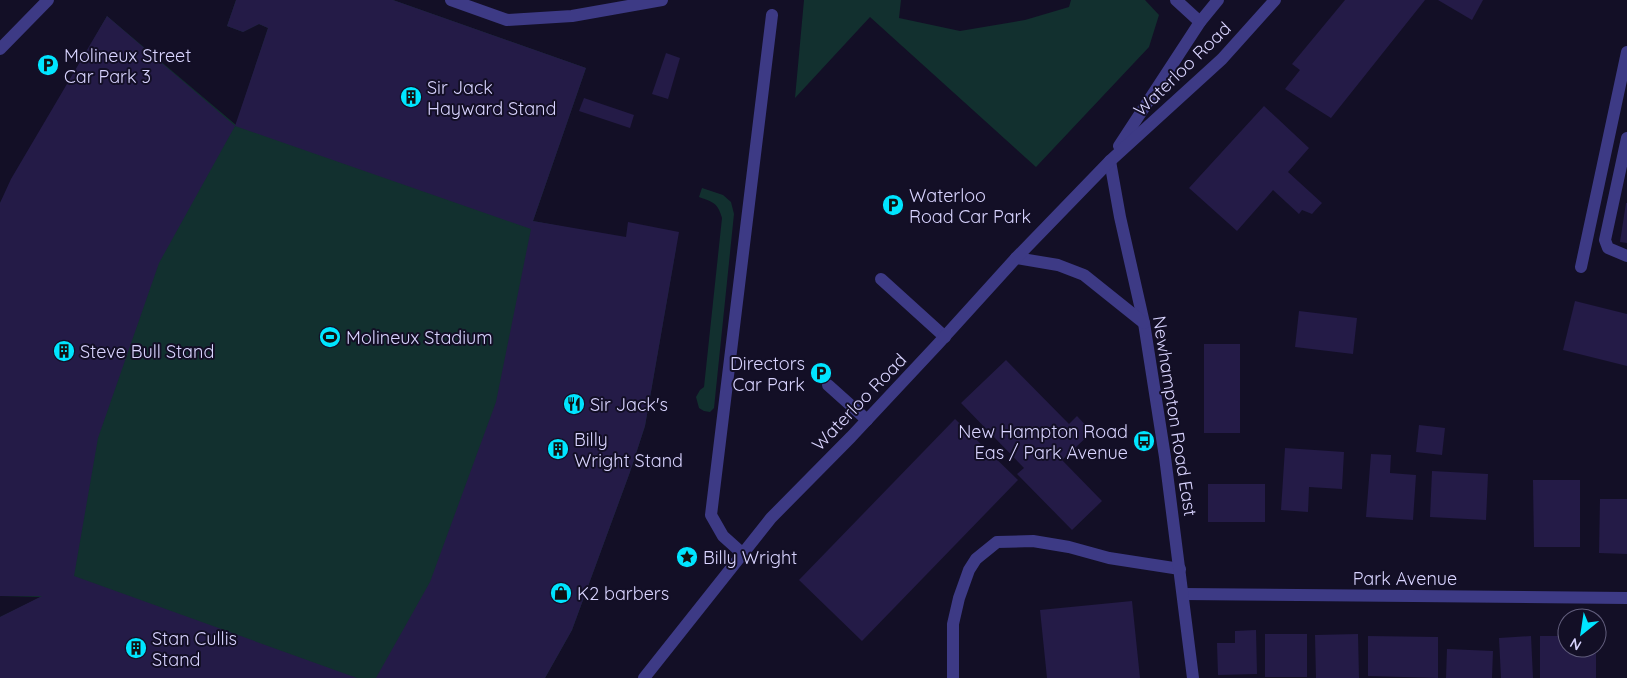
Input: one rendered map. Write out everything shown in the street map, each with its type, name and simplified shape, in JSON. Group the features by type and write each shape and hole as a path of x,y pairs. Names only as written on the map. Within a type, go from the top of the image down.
{"street":[{"path":"0,49 48,0"},
{"path":"451,0 507,20 572,16 662,0"},
{"path":"1176,0 1200,22"},
{"name":"Waterloo Road","path":"1110,161 1200,22 1218,0"},
{"name":"Waterloo Road","path":"644,678 788,499 867,420 1016,258 1110,161 1222,59 1275,0"},
{"path":"743,554 723,536 711,515 772,14"},
{"path":"1581,267 1627,52"},
{"path":"1627,138 1605,240 1608,248 1627,256"},
{"name":"Newhampton Road East","path":"1110,161 1120,217 1144,323 1165,457 1193,678"},
{"path":"1016,258 1058,265 1084,275 1144,323"},
{"path":"881,279 945,337"},
{"path":"828,385 867,420"},
{"path":"953,678 954,624 959,598 969,570 976,559 997,542 1033,541 1069,547 1109,558 1180,569"},
{"name":"Park Avenue","path":"1183,594 1627,598"}],"green space":[{"name":"Molineux Stadium","path":"236,0 393,0 586,68 533,221 676,248 645,426 572,630 545,678 0,678 0,617 41,597 0,596 0,203 107,16 236,125 268,28 259,24 243,32 227,26"},
{"path":"804,0 901,0 899,18 960,31 1025,20 1069,7 1071,0 1145,0 1159,15 1149,47 1036,167 870,17 795,98"},
{"path":"702,188 723,195 731,202 734,214 714,408 710,412 699,408 696,397 704,387 722,218 719,209 714,204 699,197"}],"building":[{"path":"236,0 393,0 586,68 533,221 626,237 628,222 679,232 645,426 572,630 545,678 376,678 430,582 496,402 531,229 235,126 268,28 259,24 243,32 227,26"},
{"path":"1345,0 1425,0 1331,118 1285,89 1300,70 1292,64"},
{"path":"1438,0 1483,0 1472,20"},
{"name":"Steve Bull Stand","path":"107,16 235,126 159,263 98,438 74,576 357,678 0,678 0,617 42,596 0,596 0,203 11,179"},
{"path":"666,53 680,58 668,99 652,94"},
{"path":"584,98 634,115 630,128 579,111"},
{"path":"1264,106 1309,148 1288,172 1322,203 1312,214 1302,210 1299,214 1273,190 1237,231 1189,188"},
{"path":"1627,203 1627,243 1620,242"},
{"path":"1575,301 1627,314 1627,366 1563,350"},
{"path":"1299,311 1357,318 1353,354 1295,347"},
{"path":"1204,344 1240,344 1240,433 1204,433"},
{"path":"1006,360 1069,424 1077,416 1092,432 1062,460 1102,501 1072,530 1017,474 1024,468 961,403"},
{"path":"955,419 1018,480 862,641 799,580"},
{"path":"1419,425 1445,428 1442,455 1416,452"},
{"path":"1285,448 1344,452 1342,489 1309,487 1308,512 1281,510"},
{"path":"1371,454 1391,455 1390,473 1416,475 1413,520 1366,517"},
{"path":"1432,471 1488,474 1486,520 1430,517"},
{"path":"1533,480 1580,480 1580,547 1534,547"},
{"path":"1208,484 1265,484 1265,522 1208,522"},
{"path":"1600,499 1627,499 1627,554 1599,553"},
{"path":"1132,601 1140,678 1047,678 1040,610"},
{"path":"1256,630 1257,674 1218,675 1217,643 1235,643 1235,631"},
{"path":"1265,634 1307,634 1307,677 1265,677"},
{"path":"1358,634 1359,678 1316,678 1315,635"},
{"path":"1368,636 1438,637 1438,678 1368,676"},
{"path":"1531,636 1533,678 1501,678 1499,638"},
{"path":"1540,636 1557,636 1557,658 1596,658 1596,678 1540,678"},
{"path":"1447,649 1493,651 1492,678 1446,678"}],"place":[{"name":"Molineux Street Car Park 3","path":"48,65"},
{"name":"Sir Jack Hayward Stand","path":"411,97"},
{"name":"Waterloo Road Car Park","path":"893,205"},
{"name":"Molineux Stadium","path":"330,337"},
{"name":"Steve Bull Stand","path":"64,351"},
{"name":"Directors Car Park","path":"821,373"},
{"name":"Sir Jack's","path":"574,404"},
{"name":"New Hampton Road Eas / Park Avenue","path":"1144,441"},
{"name":"Billy Wright Stand","path":"558,449"},
{"name":"Billy Wright","path":"687,557"},
{"name":"K2 barbers","path":"561,593"},
{"name":"Stan Cullis Stand","path":"136,648"}]}
